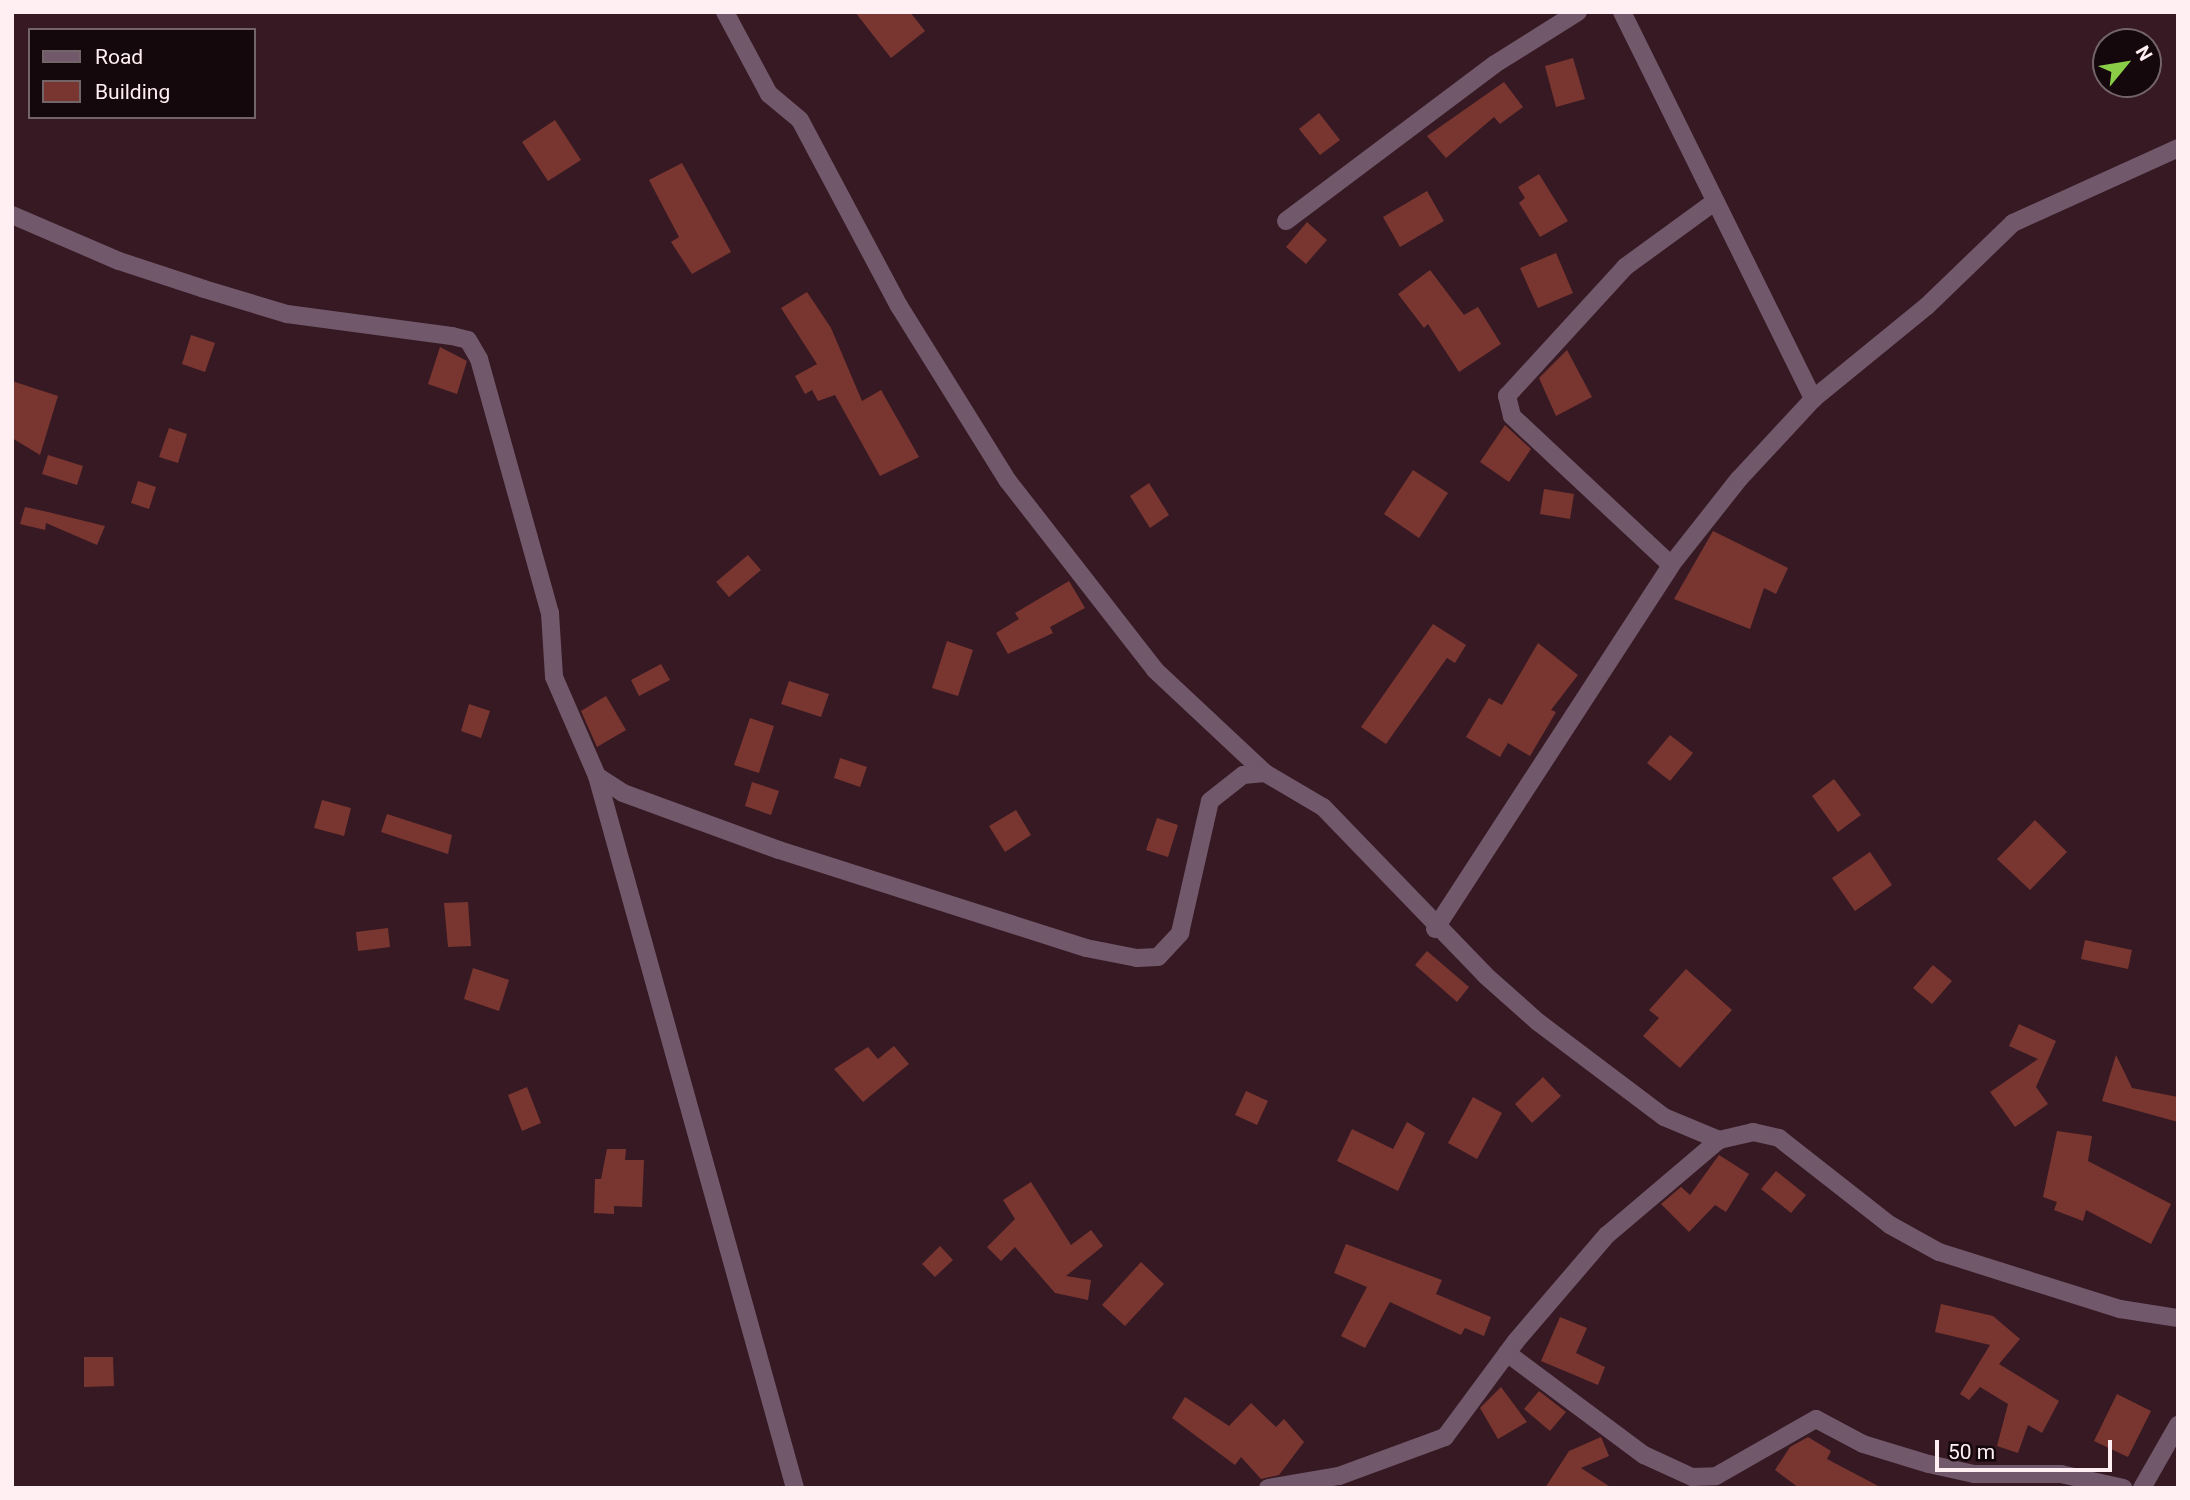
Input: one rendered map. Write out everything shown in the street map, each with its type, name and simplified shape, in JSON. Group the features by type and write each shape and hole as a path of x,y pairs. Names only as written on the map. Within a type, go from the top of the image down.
{"street":[{"path":"725,12 769,94 800,120 899,306 1008,481 1155,670 1265,773 1294,785 1361,841 1436,929 1538,1022 1664,1116 1719,1140"},
{"path":"1286,220 1495,64 1578,12"},
{"path":"1622,12 1813,399"},
{"path":"1436,929 1671,565 1739,479 1813,399 1927,306 2013,223 2178,148"},
{"path":"1671,565 1512,416 1507,396 1625,267 1714,202"},
{"path":"12,215 119,261 287,314 468,340 479,359 550,613 554,677 597,776 795,1488"},
{"path":"597,776 623,793 779,850 1086,948 1137,958 1158,957 1180,933 1210,801 1242,775 1265,773"},
{"path":"1268,1488 1339,1476 1445,1437 1507,1353 1633,1208 1719,1140 1753,1132 1779,1138 1890,1225 1939,1252 2120,1309 2178,1318"},
{"path":"1507,1353 1644,1455 1692,1477 1705,1479 1733,1468 1816,1419 1863,1444 1929,1464 1974,1474 2061,1474 2123,1488"},
{"path":"2142,1488 2178,1425"}],"building":[{"path":"855,12 910,12 925,31 891,58"},
{"path":"1573,58 1585,99 1556,107 1545,66"},
{"path":"1504,82 1523,107 1500,124 1494,117 1446,158 1427,136"},
{"path":"1319,113 1340,140 1320,155 1299,129"},
{"path":"555,120 581,160 548,181 522,142"},
{"path":"682,163 731,252 692,274 671,242 679,237 649,180"},
{"path":"1539,174 1568,221 1540,237 1519,203 1525,198 1518,187"},
{"path":"1427,191 1444,221 1400,247 1383,217"},
{"path":"1307,222 1327,240 1306,264 1286,247"},
{"path":"1556,253 1573,293 1538,308 1520,268"},
{"path":"1430,270 1464,315 1478,307 1501,344 1459,372 1428,324 1424,328 1398,294"},
{"path":"807,292 831,328 862,401 881,390 919,457 880,476 835,395 818,401 812,390 805,394 795,376 817,364 781,308"},
{"path":"191,335 215,343 205,372 182,364"},
{"path":"440,347 467,361 457,394 428,384"},
{"path":"1567,350 1592,397 1556,416 1539,378"},
{"path":"12,381 58,396 40,455 12,438"},
{"path":"1505,425 1531,449 1509,482 1480,462"},
{"path":"169,428 187,434 178,463 159,457"},
{"path":"48,455 83,466 77,485 42,474"},
{"path":"1413,470 1448,493 1419,538 1384,514"},
{"path":"138,481 156,487 149,509 131,503"},
{"path":"1149,483 1169,515 1150,528 1130,496"},
{"path":"1544,489 1574,494 1570,519 1540,514"},
{"path":"25,507 105,526 97,545 46,523 45,530 20,524"},
{"path":"1713,531 1788,568 1776,594 1764,588 1750,629 1674,599"},
{"path":"748,555 761,570 729,597 716,582"},
{"path":"1069,581 1085,608 1050,627 1053,633 1008,654 996,633 1019,619 1015,613"},
{"path":"1433,624 1466,645 1455,663 1447,658 1386,744 1361,727"},
{"path":"947,641 973,650 958,696 932,688"},
{"path":"1538,643 1578,675 1551,710 1556,712 1530,756 1508,743 1500,757 1466,737 1489,698 1502,705"},
{"path":"661,664 670,680 639,696 631,680"},
{"path":"789,681 829,694 821,717 781,704"},
{"path":"606,696 626,730 597,747 581,711"},
{"path":"469,704 490,711 481,738 461,731"},
{"path":"750,718 774,726 759,773 734,765"},
{"path":"1670,735 1693,753 1670,781 1647,763"},
{"path":"840,758 867,767 860,787 834,778"},
{"path":"1834,779 1861,815 1838,832 1812,796"},
{"path":"752,782 779,791 771,815 745,806"},
{"path":"322,800 351,808 344,836 314,828"},
{"path":"1016,810 1031,835 1005,852 989,826"},
{"path":"387,814 452,835 448,854 381,832"},
{"path":"1157,818 1178,825 1168,857 1146,850"},
{"path":"2035,820 2067,852 2030,890 1997,859"},
{"path":"1870,852 1892,885 1855,911 1832,878"},
{"path":"468,902 471,946 448,947 444,903"},
{"path":"388,928 390,947 358,951 356,932"},
{"path":"2085,940 2132,950 2128,969 2081,959"},
{"path":"1427,951 1469,987 1457,1002 1415,965"},
{"path":"1933,965 1952,981 1932,1004 1913,988"},
{"path":"473,968 509,980 499,1011 464,999"},
{"path":"1686,969 1732,1010 1680,1068 1643,1036 1659,1018 1649,1010"},
{"path":"2019,1024 2056,1041 2036,1087 2048,1104 2015,1127 1990,1092 2038,1059 2009,1046"},
{"path":"894,1046 909,1064 863,1102 834,1069 868,1047 878,1059"},
{"path":"2116,1055 2132,1088 2178,1097 2178,1122 2102,1101"},
{"path":"1543,1077 1561,1096 1532,1123 1515,1104"},
{"path":"527,1087 541,1123 522,1131 508,1095"},
{"path":"1246,1091 1268,1101 1257,1125 1235,1115"},
{"path":"1473,1097 1502,1113 1477,1159 1448,1143"},
{"path":"1407,1122 1425,1133 1398,1191 1337,1161 1352,1129 1393,1149"},
{"path":"2057,1131 2092,1136 2088,1161 2171,1204 2151,1244 2086,1210 2083,1221 2054,1210 2057,1202 2043,1197"},
{"path":"607,1149 626,1149 625,1160 644,1160 642,1207 614,1206 614,1214 594,1213 595,1179 601,1179"},
{"path":"1719,1155 1749,1174 1726,1212 1715,1205 1689,1232 1661,1204 1681,1187 1690,1195"},
{"path":"1776,1171 1806,1195 1791,1213 1761,1189"},
{"path":"1031,1182 1071,1245 1091,1230 1103,1246 1066,1276 1091,1280 1088,1300 1055,1293 1015,1247 1001,1261 987,1247 1015,1219 1003,1200"},
{"path":"1346,1244 1442,1280 1436,1294 1491,1317 1484,1336 1465,1328 1461,1335 1390,1302 1365,1348 1341,1336 1367,1287 1334,1273"},
{"path":"940,1246 953,1260 935,1277 922,1264"},
{"path":"1141,1262 1164,1284 1125,1326 1102,1305"},
{"path":"1941,1304 1993,1316 2020,1339 1999,1364 2059,1401 2042,1433 2028,1425 2018,1453 1997,1446 2008,1404 1980,1387 1969,1400 1960,1394 1990,1345 1935,1332"},
{"path":"1560,1317 1587,1328 1576,1353 1605,1367 1598,1385 1541,1361"},
{"path":"84,1357 113,1357 114,1386 84,1387"},
{"path":"1501,1387 1527,1422 1498,1439 1480,1408"},
{"path":"1539,1391 1566,1412 1550,1431 1524,1409"},
{"path":"2117,1394 2151,1411 2128,1457 2094,1441"},
{"path":"1185,1397 1229,1426 1251,1403 1276,1427 1284,1419 1304,1442 1279,1475 1261,1479 1241,1457 1235,1465 1172,1418"},
{"path":"1601,1437 1609,1456 1581,1468 1612,1488 1545,1488 1569,1451"},
{"path":"1808,1437 1831,1451 1827,1459 1882,1488 1799,1488 1775,1470 1790,1447"}]}
